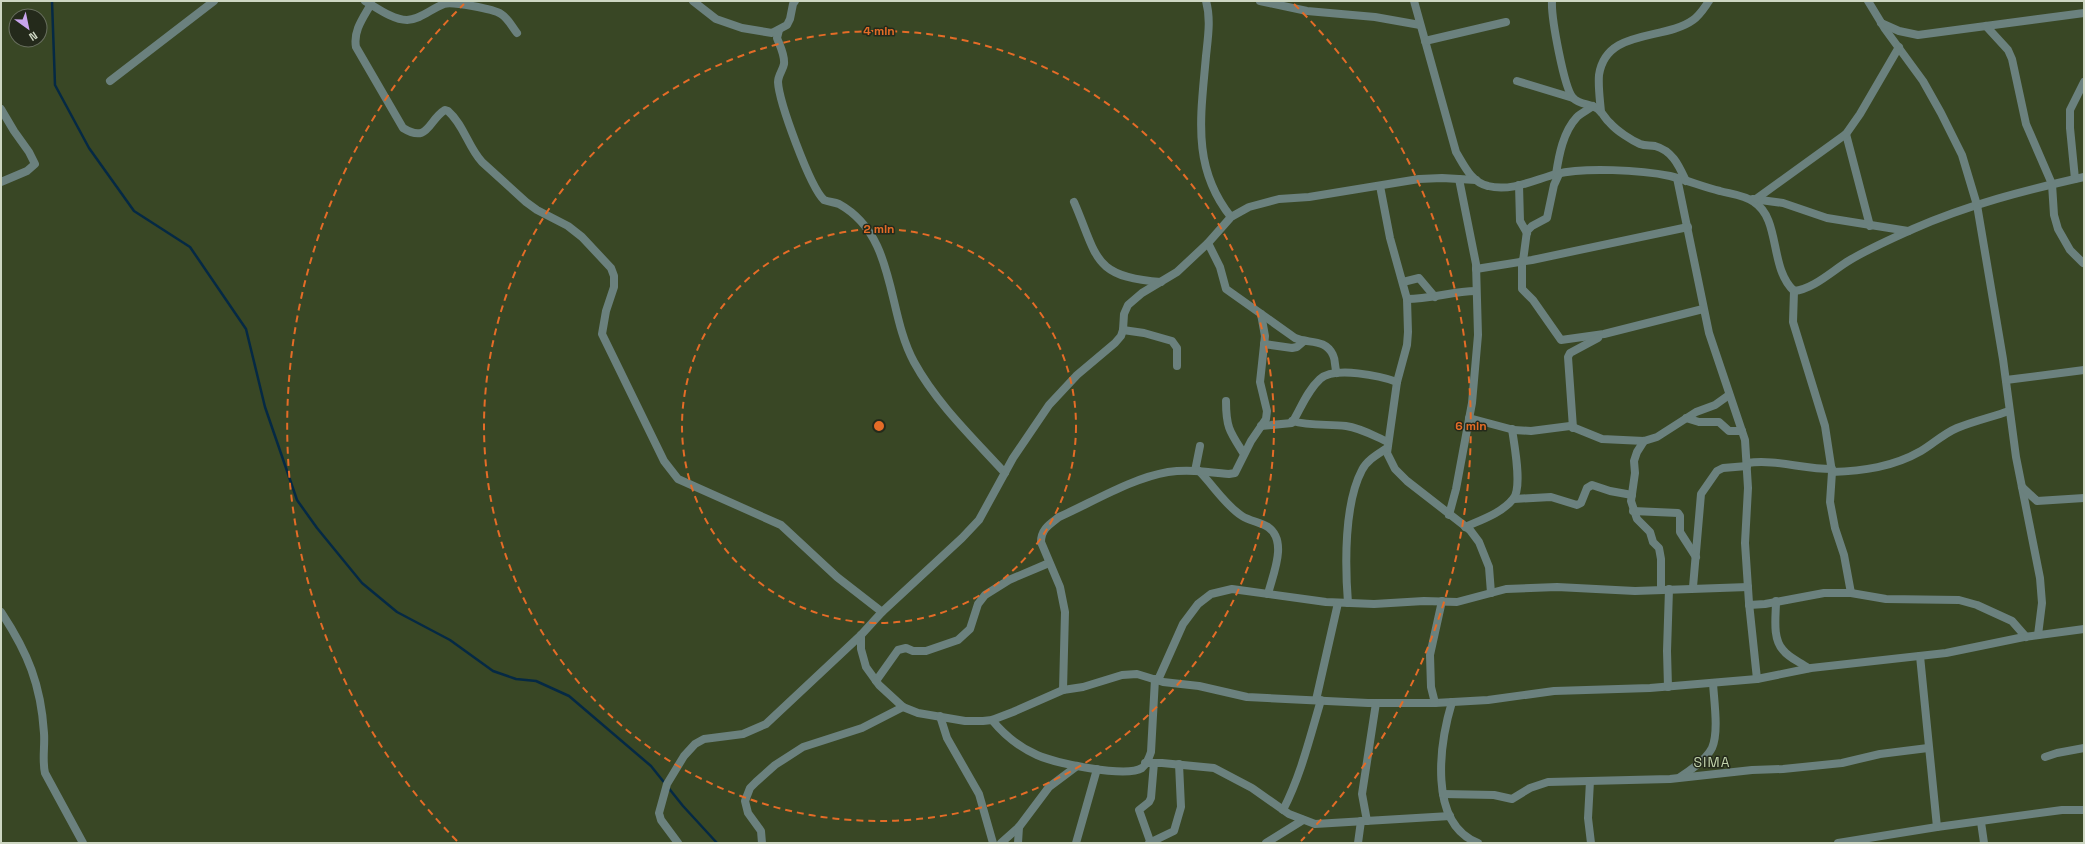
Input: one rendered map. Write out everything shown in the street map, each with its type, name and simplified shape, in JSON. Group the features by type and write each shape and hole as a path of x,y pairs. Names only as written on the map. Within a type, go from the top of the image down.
{"street":[{"path":"110,81 214,1"},
{"path":"693,1 716,19 742,28 772,33 787,25 795,1"},
{"path":"1206,1 1209,10 1209,28 1201,130 1203,158 1211,185 1219,201 1231,217"},
{"path":"1260,1 1307,11 1375,17 1420,25"},
{"path":"1414,1 1456,152 1467,171 1476,180 1487,186 1499,187 1532,183 1558,174 1594,169 1653,173 1677,178 1747,198 1783,204 1827,218 1908,231"},
{"path":"1552,1 1551,11 1558,49 1567,87 1573,98 1577,102 1593,106 1601,112 1610,124 1639,144 1655,146 1668,152 1675,159 1686,181"},
{"path":"1601,112 1600,74 1605,60 1611,51 1627,41 1642,36 1671,30 1693,20 1709,1"},
{"path":"1868,1 1881,23 1923,81 1958,148 1977,205 2022,486 2040,578 2042,603 2038,635"},
{"path":"517,33 504,17 493,10 446,4 423,16 405,20 391,16 368,3 359,25 356,36 356,47 403,128 416,134 420,134 426,130 441,112 445,110 448,111 461,127 476,156 482,162 526,202 537,210 568,226 582,237 611,268 614,276 614,288 606,311 602,334 664,461 678,479 698,490 736,504 780,526 837,577 882,612"},
{"path":"1881,23 1899,31 1918,35 2025,19 2084,13"},
{"path":"1424,40 1506,22"},
{"path":"1986,26 2008,50 2012,59 2019,83 2026,124 2052,184 2054,215 2058,229 2070,250 2083,263"},
{"path":"779,30 777,38 784,56 784,64 778,79 779,89 787,121 814,184 824,200 838,204 874,236 891,285 893,300 913,360 924,380 949,412 1005,473"},
{"path":"1756,199 1846,134 1860,114 1899,48"},
{"path":"1517,81 1573,98"},
{"path":"2075,179 2070,128 2070,110 2084,82"},
{"path":"1593,106 1577,117 1568,130 1562,147 1558,174 1547,218 1532,226 1527,234 1522,261 1522,289 1533,300 1561,340 1604,334 1703,309"},
{"path":"1,109 29,152 35,164 28,171 1,182"},
{"path":"1846,134 1870,226"},
{"path":"1794,291 1800,290 1816,282 1850,260 1908,231 1977,205 2052,184 2084,177"},
{"path":"1677,178 1709,333 1745,440 1748,488 1745,543 1749,605 1757,679"},
{"path":"678,843 661,820 659,813 667,784 684,756 695,744 704,739 743,734 758,729 766,724 861,635 882,612 962,538 979,520 1005,473 1049,405 1077,374 1115,343 1123,330 1124,314 1128,305 1142,293 1177,272 1208,243 1231,217 1249,207 1279,199 1380,186 1419,179 1476,180"},
{"path":"1449,514 1456,489 1473,395 1478,335 1476,269 1458,179"},
{"path":"1519,185 1520,221 1527,234"},
{"path":"1380,186 1390,238 1407,299 1407,345 1397,382 1387,445 1387,454 1395,469 1465,527 1480,542 1489,567 1491,593"},
{"path":"1747,198 1766,213 1782,274 1788,285 1794,291 1793,322 1825,426 1832,471 1830,502 1835,528 1844,555 1852,593"},
{"path":"1074,202 1100,262 1118,274 1135,280 1162,282"},
{"path":"1476,269 1688,228"},
{"path":"1208,243 1220,267 1226,289 1295,338 1304,341 1318,342 1329,348 1335,360 1337,373"},
{"path":"1403,282 1419,278 1435,297"},
{"path":"1407,299 1435,297 1461,291 1476,291"},
{"path":"1063,690 1065,612 1060,587 1041,542 1041,535 1047,525 1059,517 1142,480 1167,472 1197,471 1229,474 1235,473 1244,454 1266,419 1267,411 1260,382 1265,331 1261,314"},
{"path":"1123,330 1144,333 1172,341 1177,348 1177,366"},
{"path":"1574,428 1569,382 1570,353 1604,334"},
{"path":"1264,344 1292,348 1297,347 1304,341"},
{"path":"2006,380 2084,370"},
{"path":"1261,426 1289,424 1321,379 1337,373 1376,375 1397,382"},
{"path":"1469,418 1512,429 1531,431 1561,426 1574,428 1602,439 1644,441 1657,437 1696,412 1715,405 1729,395"},
{"path":"1226,401 1228,426 1244,454"},
{"path":"1693,588 1699,503 1705,487 1717,471 1723,468 1766,461 1808,469 1832,471 1864,470 1884,466 1921,451 1941,436 1957,428 2010,412"},
{"path":"1686,418 1699,422 1719,422 1729,431 1742,431"},
{"path":"1292,421 1311,426 1328,425 1358,428 1387,445"},
{"path":"1512,429 1517,483 1514,499"},
{"path":"1644,441 1637,452 1634,461 1635,473 1632,495 1633,511 1637,519 1650,532 1653,542 1659,548 1665,589 1668,687"},
{"path":"1348,603 1349,517 1355,489 1362,469 1387,445"},
{"path":"1200,446 1197,471 1242,517 1267,527 1276,534 1278,545 1268,594"},
{"path":"1465,527 1501,510 1514,499 1551,497 1577,505 1581,503 1587,488 1592,485 1610,491 1632,495"},
{"path":"2022,486 2037,501 2084,498"},
{"path":"1633,511 1678,513 1680,516 1680,532 1696,557"},
{"path":"876,681 898,650 906,648 913,651 926,651 958,640 970,629 979,602 985,595 1009,580 1049,563"},
{"path":"992,720 1004,734 1019,746 1038,756 1077,766 1097,769 1130,771 1142,768 1151,752 1156,680 1183,624 1198,604 1212,594 1232,589 1348,603 1457,602 1506,589 1557,587 1635,591 1748,587"},
{"path":"1749,605 1803,598 1816,594 1852,593 1886,599 1959,600 1978,604 2012,621 2026,637"},
{"path":"1435,703 1430,679 1430,655 1442,601"},
{"path":"1776,601 1776,634 1779,644 1790,656 1808,668"},
{"path":"1283,810 1293,790 1319,700 1338,603"},
{"path":"1,612 15,634 31,666 39,688 44,735 43,765 45,773 83,843"},
{"path":"861,635 861,649 864,662 876,681 891,698 903,707 918,713 965,720 992,720 1063,690 1122,675 1137,674 1156,680 1217,690 1247,697 1376,703 1435,703 1488,700 1554,691 1668,687 1757,679 1808,668 1946,653 2026,637 2084,629"},
{"path":"1920,656 1937,827"},
{"path":"1680,778 1700,762 1711,749 1714,740 1715,708 1713,684"},
{"path":"1452,702 1442,744 1441,784 1450,816 1456,826 1472,842"},
{"path":"1358,843 1364,821 1362,794 1376,703"},
{"path":"762,843 761,831 748,813 745,801 750,788 756,782 776,765 803,747 862,728 903,707"},
{"path":"940,716 947,738 979,794 993,843"},
{"path":"1443,794 1494,795 1512,799 1530,788 1543,783 1680,778 1818,766 1842,763 1880,754 1928,748"},
{"path":"2045,757 2084,748"},
{"path":"1154,763 1149,802 1140,810 1150,842 1174,831 1181,807 1182,795 1179,780 1179,764"},
{"path":"1145,764 1179,764 1209,767 1220,770 1252,788 1283,810 1314,824 1450,816"},
{"path":"1001,843 1019,827 1049,788 1077,766"},
{"path":"1076,843 1097,769"},
{"path":"1590,781 1588,818 1591,843"},
{"path":"1838,843 1937,827 2062,810 2084,810"},
{"path":"1266,843 1303,820"},
{"path":"1982,822 1984,843"},
{"path":"1018,843 1019,827"}],"waterway":[{"path":"52,1 55,85 89,148 134,211 190,247 246,329 265,407 297,500 317,528 362,583 397,612 450,640 493,671 516,679 536,681 569,696 651,766 683,806 717,843"}],"district":[{"name":"SIMA","path":"1712,762"}]}
